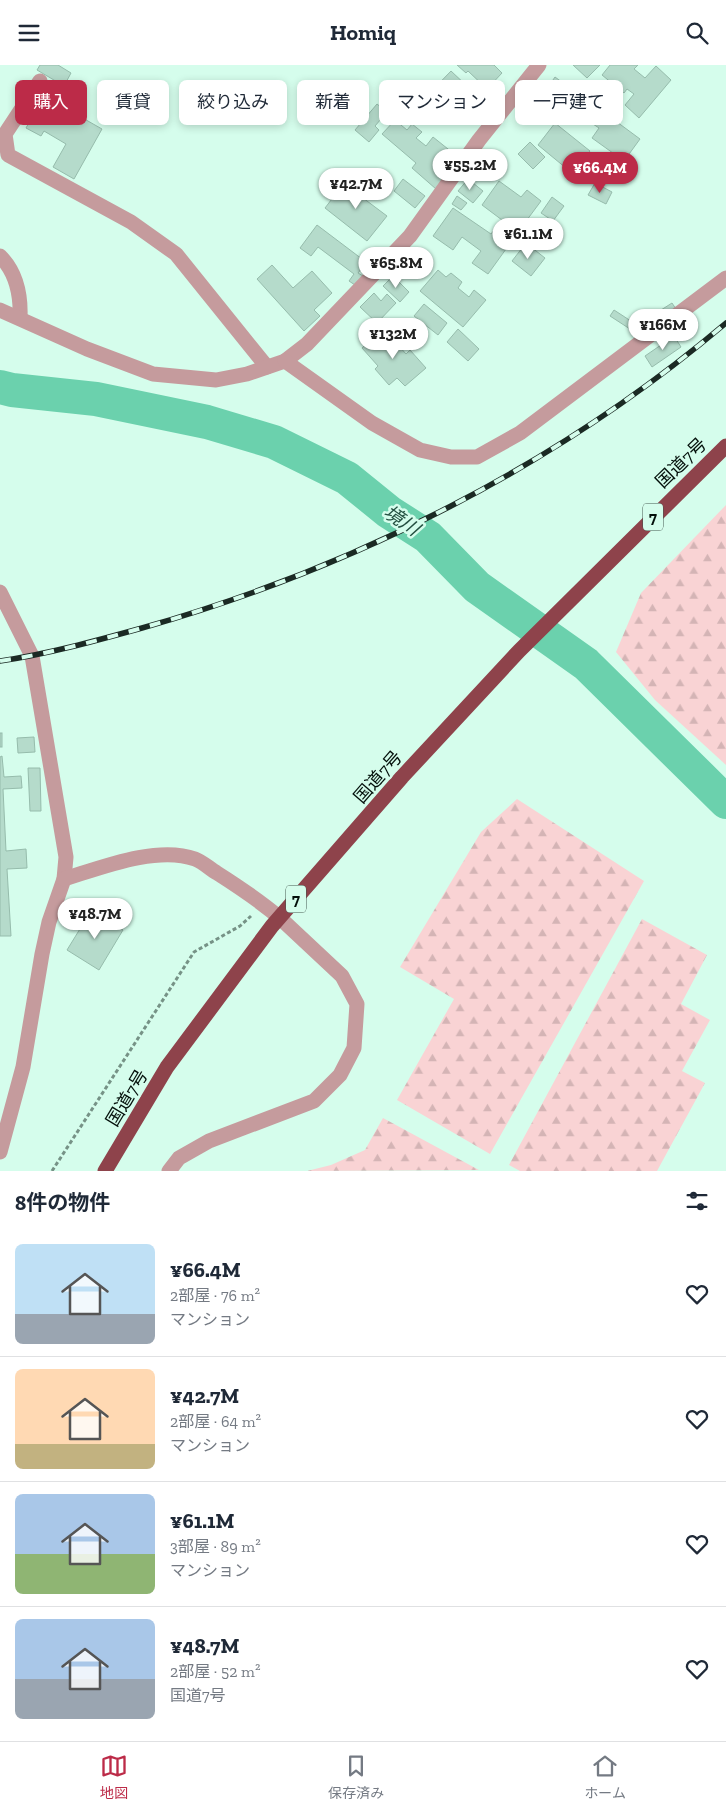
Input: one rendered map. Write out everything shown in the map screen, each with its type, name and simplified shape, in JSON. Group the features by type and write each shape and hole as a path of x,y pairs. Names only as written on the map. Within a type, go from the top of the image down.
{"highway":[{"name":"国道7号","path":"105,1171 167,1067 280,918 402,777 519,651 726,446"}],"street":[{"path":"0,310 86,349 153,374 216,380 285,361 307,344 410,236 479,140 539,65"},
{"path":"15,119 5,134 8,155 130,221 176,254 267,367"},
{"path":"0,256 11,266 21,298 20,318"},
{"path":"285,361 372,423 420,450 451,457 477,457 520,433 726,277"},
{"path":"0,592 32,657 66,857 64,879 47,930 23,1067 0,1152"},
{"path":"64,879 143,857 172,855 195,859 263,904 280,918 342,976 357,1003 354,1048 340,1075 314,1101 209,1141 179,1158 169,1171"}],"path":[{"path":"52,1171 194,952 240,926 263,904"}],"green space":[{"path":"726,505 726,765 655,700 616,652 641,593"},
{"path":"517,799 644,881 490,1154 397,1100 454,999 400,967 481,832"},
{"path":"642,919 707,955 681,1004 710,1020 682,1071 705,1083 657,1171 520,1171 509,1165"},
{"path":"383,1118 479,1170 307,1171 331,1165 365,1150"}],"building":[{"path":"40,65 58,65 71,73 67,80 54,80 37,70"},
{"path":"457,65 494,65 502,73 495,80 478,80 468,71 466,73"},
{"path":"573,65 600,65 587,78"},
{"path":"610,65 638,65 634,69 645,78 656,66 671,80 639,118 625,105 634,94 627,89 623,92 623,80 608,80 602,75"},
{"path":"451,71 461,80 442,80"},
{"path":"377,104 379,106 379,121 375,126 379,130 369,142 355,130 359,125 369,125 369,113"},
{"path":"87,120 102,129 74,179 53,167 66,144 44,131 41,136 26,128 28,125 87,125"},
{"path":"390,125 401,125 407,130 413,125 422,132 416,138 426,146 433,137 453,153 440,168 448,175 436,189 412,168 416,163 382,134"},
{"path":"553,125 558,125 590,151 572,173 538,145"},
{"path":"594,125 621,125 640,139 624,161 592,138 599,128"},
{"path":"530,142 545,157 533,169 518,154"},
{"path":"348,178 363,189 359,195 387,216 367,241 325,208"},
{"path":"403,179 425,196 415,208 394,191"},
{"path":"468,179 483,191 473,203 458,191"},
{"path":"499,181 521,197 527,190 541,201 518,232 482,205"},
{"path":"595,183 612,192 606,204 588,195"},
{"path":"457,196 467,203 461,210 452,204"},
{"path":"552,197 564,206 553,221 541,213"},
{"path":"453,208 491,234 497,226 514,238 488,274 472,263 481,251 462,237 453,250 433,236"},
{"path":"317,225 362,259 367,252 378,261 368,273 362,268 358,273 363,276 355,285 349,281 354,274 318,247 311,256 300,248"},
{"path":"526,243 545,258 531,276 512,261"},
{"path":"272,265 293,288 312,271 332,293 314,310 320,316 304,331 257,279"},
{"path":"438,270 446,277 451,273 462,282 458,288 469,297 474,290 486,300 463,327 420,291"},
{"path":"393,276 409,292 400,302 383,286"},
{"path":"374,293 381,301 387,294 396,303 377,323 360,307"},
{"path":"672,303 676,309 665,316 661,310"},
{"path":"424,304 447,323 438,335 414,316"},
{"path":"614,310 634,323 630,329 610,316"},
{"path":"384,329 406,354 410,350 426,368 405,386 397,378 389,385 375,369 378,366 362,348"},
{"path":"458,329 479,349 468,361 447,342"},
{"path":"674,336 681,347 652,367 645,356"},
{"path":"0,733 2,733 2,747 0,747"},
{"path":"34,737 35,752 18,753 17,738"},
{"path":"2,756 4,777 21,776 22,788 3,789 6,851 26,849 27,868 7,869 11,936 0,936 0,757"},
{"path":"28,768 40,768 41,811 30,811"},
{"path":"91,911 123,930 99,970 67,950"}],"waterway":[{"name":"境川","path":"0,387 96,399 207,422 274,442 347,478 389,512 428,537 477,587 586,664 726,802"}],"railway":[{"path":"0,661 36,655 142,628 221,603 299,575 376,543 450,506 523,466 594,422 661,374 726,323"}]}
